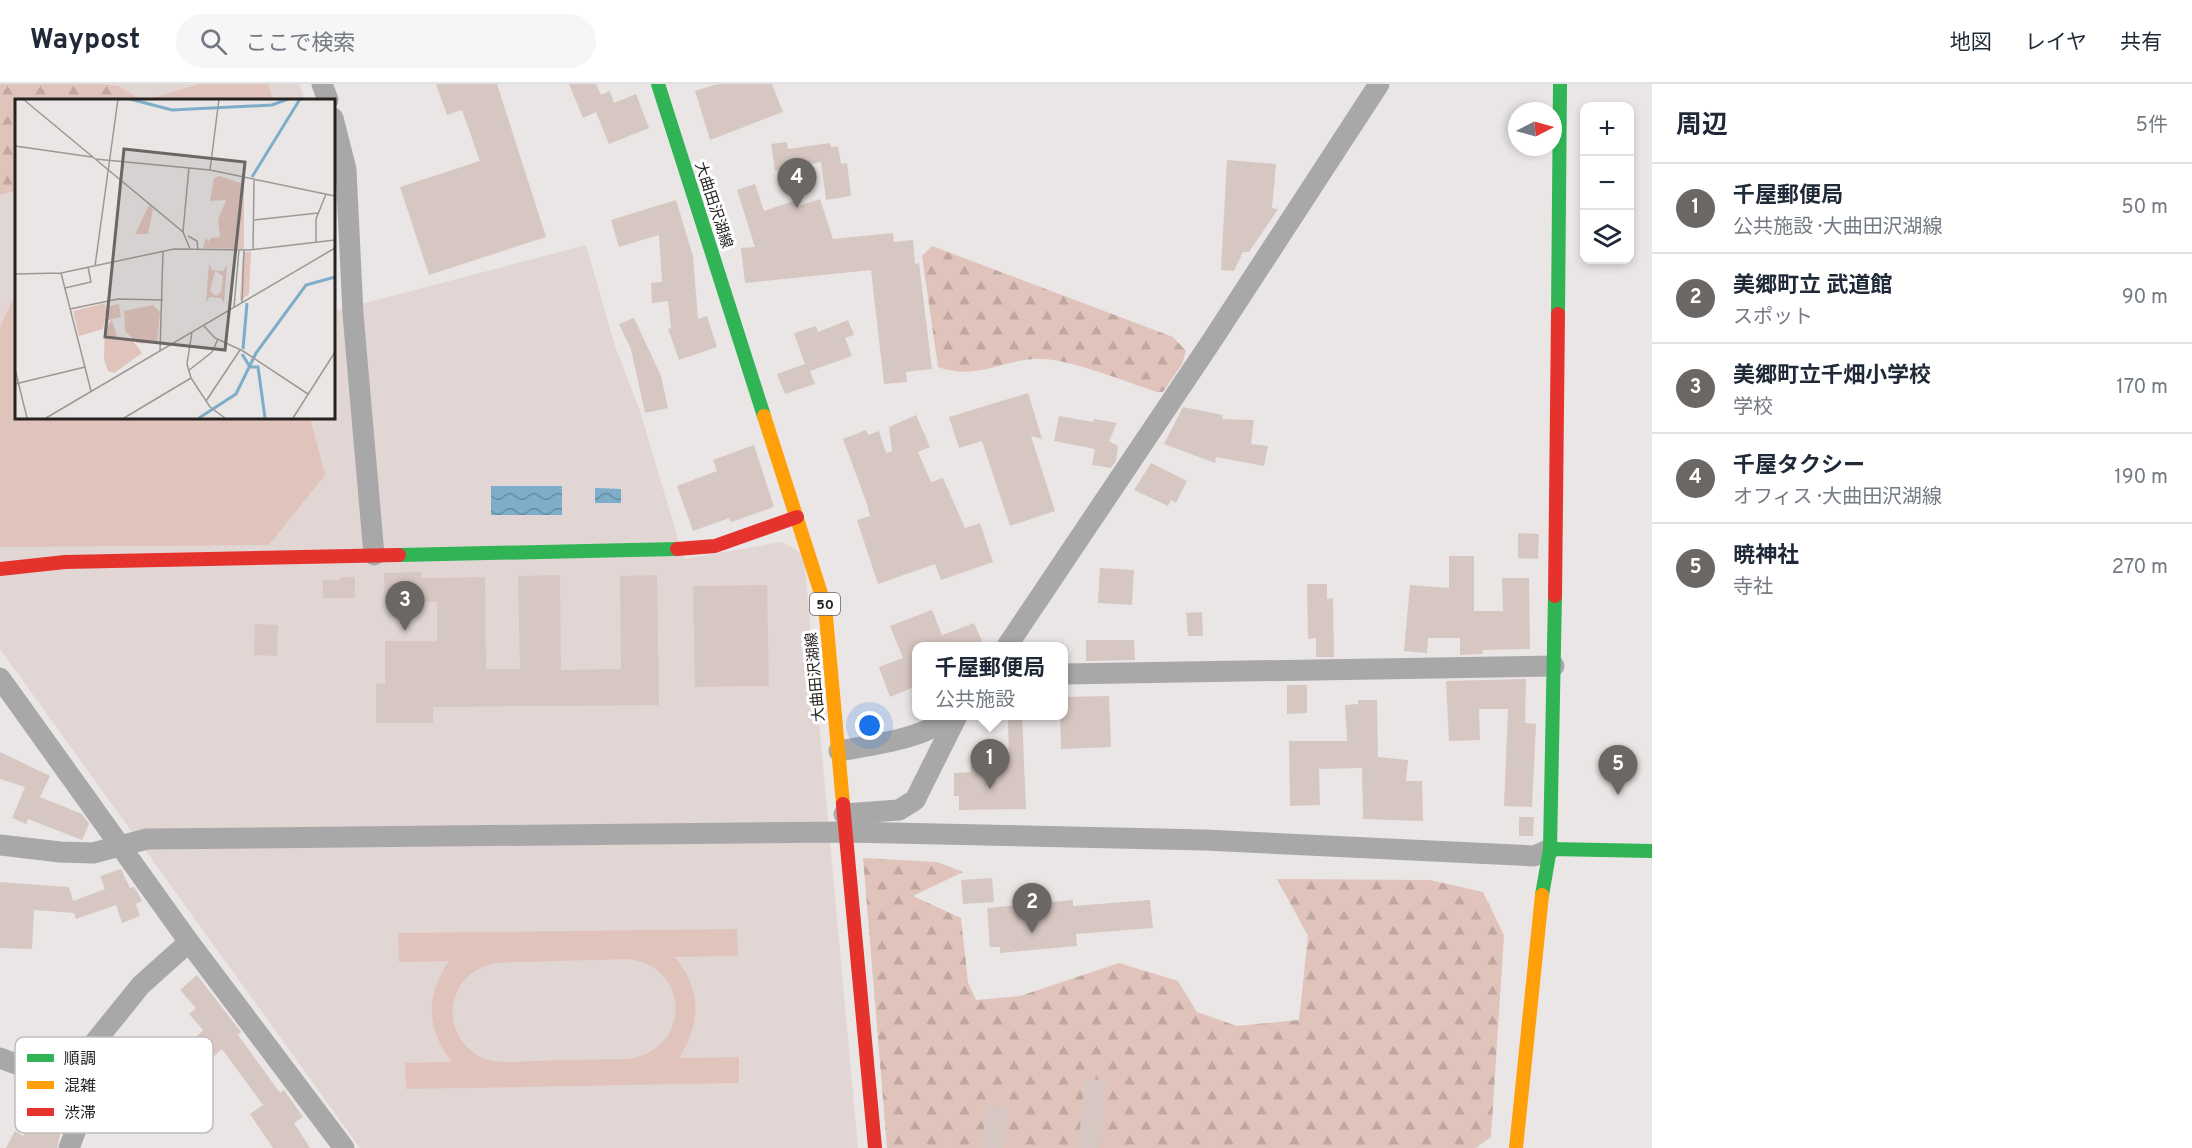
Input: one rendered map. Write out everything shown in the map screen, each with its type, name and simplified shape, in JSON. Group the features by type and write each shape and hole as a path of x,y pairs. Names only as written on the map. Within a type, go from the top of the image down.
{"street":[{"path":"322,84 328,99"},
{"path":"1010,642 1211,342 1379,84"},
{"path":"1516,1148 1540,906 1550,849 1560,84"},
{"name":"大曲田沢湖線","path":"663,85 825,606 875,1148"},
{"path":"334,122 346,169 353,314 374,555"},
{"path":"0,570 64,562 680,549 715,546 797,517"},
{"path":"1068,674 1554,666"},
{"path":"0,678 122,845 189,942 344,1148"},
{"path":"839,752 895,741 945,720"},
{"path":"845,823 899,810 915,800 955,720"},
{"path":"0,845 60,852 93,853 147,839 845,823 1534,856 1550,849 1652,851"},
{"path":"99,1037 134,994 189,942"},
{"path":"0,1058 15,1064"},
{"path":"69,1148 75,1133"}],"shaded area":[{"path":"5,84 299,84 305,99 15,99 15,418 334,418 334,275 335,311 586,245 615,346 640,411 684,559 781,542 794,548 804,557 858,1148 360,1148 0,649 0,86"}],"green space":[{"path":"0,84 102,84 118,86 140,99 15,99 15,191 0,195"},
{"path":"199,84 268,84 273,99 154,99"},
{"path":"932,246 1173,337 1186,351 1182,364 1163,392 1077,365 1046,359 1020,361 964,372 938,367 922,256"},
{"path":"15,299 15,418 310,418 325,475 269,545 0,547 0,327"},
{"path":"863,858 937,862 963,872 913,896 961,918 968,982 976,1000 1020,996 1119,963 1178,981 1197,1012 1237,1026 1299,1020 1308,936 1277,879 1430,880 1483,892 1504,935 1491,1137 1476,1148 887,1148"},
{"path":"737,929 738,956 675,957 690,982 695,1007 695,1020 679,1058 739,1057 739,1083 406,1089 405,1063 452,1062 437,1037 432,1012 436,987 449,961 399,962 398,933","holes":["628,959 649,965 664,976 673,991 676,1008 673,1025 664,1041 649,1052 628,1059 494,1061 474,1053 460,1038 456,1029 453,1008 457,991 469,975 487,965"]}],"water":[{"path":"491,486 562,486 562,515 491,515"},
{"path":"595,488 621,489 621,503 595,503"}],"building":[{"path":"436,84 497,84 546,237 429,275 400,187 480,161 462,110 447,115"},
{"path":"569,84 596,84 601,95 610,91 614,103 636,94 649,128 609,144 596,112 583,118"},
{"path":"717,84 772,84 783,112 710,140 695,91"},
{"path":"787,142 788,149 830,143 831,147 838,146 841,164 847,163 851,196 826,200 821,162 775,171 771,144"},
{"path":"1227,160 1276,164 1272,208 1278,209 1249,252 1243,252 1234,271 1221,270"},
{"path":"755,184 764,211 796,200 798,206 820,199 833,239 893,233 894,242 913,240 915,264 919,263 932,369 906,372 907,382 884,384 871,270 745,283 741,248 755,247 737,190"},
{"path":"676,200 693,256 698,319 707,316 717,347 679,360 668,329 671,328 668,301 652,303 651,283 662,282 659,235 619,247 611,220"},
{"path":"634,318 661,376 668,408 645,413 631,349 619,324"},
{"path":"848,320 854,335 845,338 852,356 810,371 815,384 785,394 777,374 805,364 794,333 816,326 818,332"},
{"path":"1028,393 1042,439 1031,436 1055,511 1010,526 982,441 959,448 949,417"},
{"path":"1183,407 1223,415 1222,419 1254,420 1251,444 1268,446 1264,466 1216,457 1215,463 1164,444"},
{"path":"916,415 930,447 918,452 931,482 943,478 965,528 980,523 993,562 941,580 935,564 878,584 857,520 870,516 843,439 866,430 868,435 879,431 886,453 892,451 889,427"},
{"path":"1059,416 1093,422 1094,419 1117,423 1109,441 1118,446 1116,461 1111,468 1092,465 1095,449 1054,441"},
{"path":"754,445 774,507 731,522 729,518 693,531 677,486 717,471 713,460"},
{"path":"1151,463 1187,481 1176,503 1171,500 1168,506 1134,490"},
{"path":"1518,533 1539,534 1538,559 1518,558"},
{"path":"1449,556 1474,556 1474,611 1503,611 1502,578 1529,578 1530,649 1483,650 1482,654 1460,655 1460,638 1428,638 1427,653 1404,651 1410,585 1449,588"},
{"path":"1100,568 1134,570 1132,605 1098,603"},
{"path":"421,572 421,578 485,577 486,669 520,669 518,576 560,575 561,670 621,669 620,576 657,575 659,705 433,707 433,723 376,723 376,683 385,684 385,641 437,641 437,602 385,603 384,573"},
{"path":"340,577 355,577 355,598 323,598 323,580 340,580"},
{"path":"1307,584 1327,584 1327,599 1333,598 1334,657 1316,657 1316,638 1308,639"},
{"path":"767,585 769,686 695,687 693,586"},
{"path":"932,610 942,635 974,623 982,642 912,642 912,688 890,697 879,667 903,658 890,626"},
{"path":"1202,612 1203,636 1188,636 1186,613"},
{"path":"255,624 278,625 277,656 254,655"},
{"path":"1086,640 1134,640 1135,660 1086,661"},
{"path":"1526,679 1525,723 1536,724 1532,807 1504,806 1508,709 1479,709 1480,740 1449,741 1446,681"},
{"path":"1287,685 1307,685 1307,713 1287,714"},
{"path":"1109,696 1111,747 1061,749 1060,720 1068,720 1068,697"},
{"path":"1358,700 1377,700 1378,757 1408,760 1406,781 1422,781 1423,821 1363,819 1362,768 1319,769 1320,805 1290,806 1289,741 1347,741 1345,705 1358,704"},
{"path":"1008,720 1022,720 1026,809 959,810 959,796 954,796 954,773 971,772 971,765 1009,764"},
{"path":"0,752 50,776 40,797 82,814 89,824 82,840 28,819 26,824 12,818 25,787 0,779"},
{"path":"1519,817 1534,817 1533,836 1519,836"},
{"path":"121,869 130,888 134,887 142,901 136,904 140,916 122,923 116,905 76,919 74,913 34,910 32,949 0,948 0,882 69,887 73,901 105,889 100,876"},
{"path":"992,878 994,902 963,904 961,880"},
{"path":"1073,900 1073,906 1150,900 1153,928 1076,934 1077,946 1000,953 1000,947 990,947 987,908"},
{"path":"197,975 241,1032 238,1035 280,1093 284,1090 303,1117 294,1123 310,1148 273,1148 250,1114 263,1105 222,1049 213,1057 213,1037 196,1037 203,1030 189,1014 196,1008 180,990"},
{"path":"1085,1078 1107,1081 1100,1148 1078,1148"},
{"path":"986,1105 1008,1107 1004,1148 982,1148"},
{"path":"15,1131 23,1136 25,1133 60,1133 57,1148 6,1148"}],"traffic: fast":[{"path":"658,84 764,416"},
{"path":"1558,314 1560,84"},
{"path":"399,555 677,549"},
{"path":"1542,895 1550,849 1555,596"},
{"path":"1550,849 1652,851"}],"traffic: slow":[{"path":"764,416 825,606 843,804"},
{"path":"1516,1148 1542,895"}],"traffic: jam":[{"path":"1555,596 1558,314"},
{"path":"677,549 715,546 797,517"},
{"path":"0,569 65,562 399,555"},
{"path":"843,804 875,1148"}],"place":[{"name":"千屋タクシー","path":"797,208"},
{"name":"美郷町立千畑小学校","path":"405,631"},
{"name":"千屋郵便局","path":"990,789"},
{"name":"暁神社","path":"1618,795"},
{"name":"美郷町立 武道館","path":"1032,933"}]}
